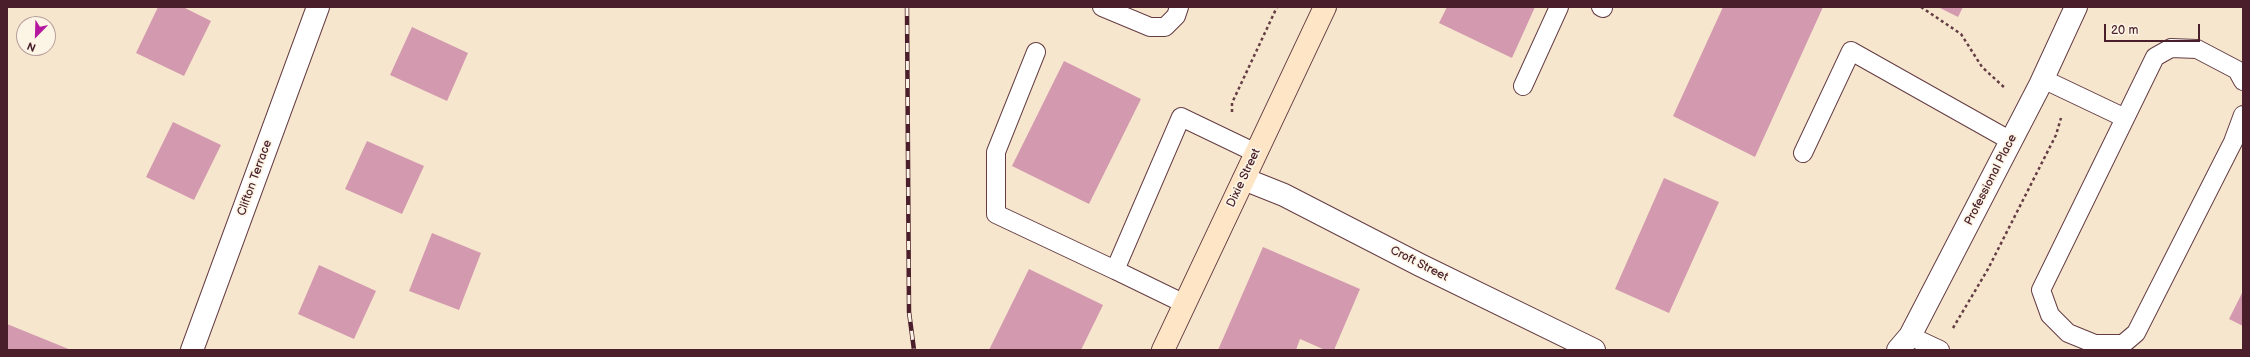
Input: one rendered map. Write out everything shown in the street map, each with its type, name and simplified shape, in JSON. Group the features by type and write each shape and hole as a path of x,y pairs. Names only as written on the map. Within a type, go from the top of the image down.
{"street":[{"name":"Clifton Terrace","path":"192,350 318,7"},
{"name":"Dixie Street","path":"1163,350 1325,7"},
{"name":"Professional Place","path":"1904,343 2011,142 2043,79 2076,7"},
{"name":"Croft Street","path":"1244,179 1284,195 1420,265 1594,350"}],"lane":[{"path":"1102,7 1150,27 1165,27 1176,16 1180,7"},
{"path":"1523,86 1559,7"},
{"path":"2243,81 2237,70 2197,49 2171,48 2155,57 2041,290 2050,315 2068,333 2095,344 2123,344 2136,333 2233,142 2243,115"},
{"path":"1803,153 1851,51 2011,142"},
{"path":"1036,52 996,152 996,214 1185,304"},
{"path":"2043,79 2125,118"},
{"path":"1115,270 1181,117 1256,153"},
{"path":"1904,343 1940,350"}],"path":[{"path":"1232,115 1232,103 1277,7"}],"building":[{"path":"158,7 183,7 211,21 184,76 136,53"},
{"path":"1447,7 1535,7 1512,58 1439,23"},
{"path":"1723,7 1823,7 1755,157 1673,116"},
{"path":"1938,7 1963,7 1958,17"},
{"path":"412,27 468,53 447,101 390,75"},
{"path":"1064,61 1141,99 1089,204 1012,166"},
{"path":"173,122 221,145 194,200 146,177"},
{"path":"367,141 424,166 402,214 345,189"},
{"path":"1664,178 1719,202 1669,313 1615,289"},
{"path":"432,233 481,253 459,310 409,291"},
{"path":"1263,247 1360,289 1334,350 1325,350 1300,339 1296,350 1218,350"},
{"path":"319,265 376,291 354,339 298,314"},
{"path":"1029,269 1103,305 1081,350 989,350"},
{"path":"2243,291 2243,326 2229,319"},
{"path":"7,324 71,350 7,350"}],"railway":[{"path":"907,7 909,312 914,350"}]}
